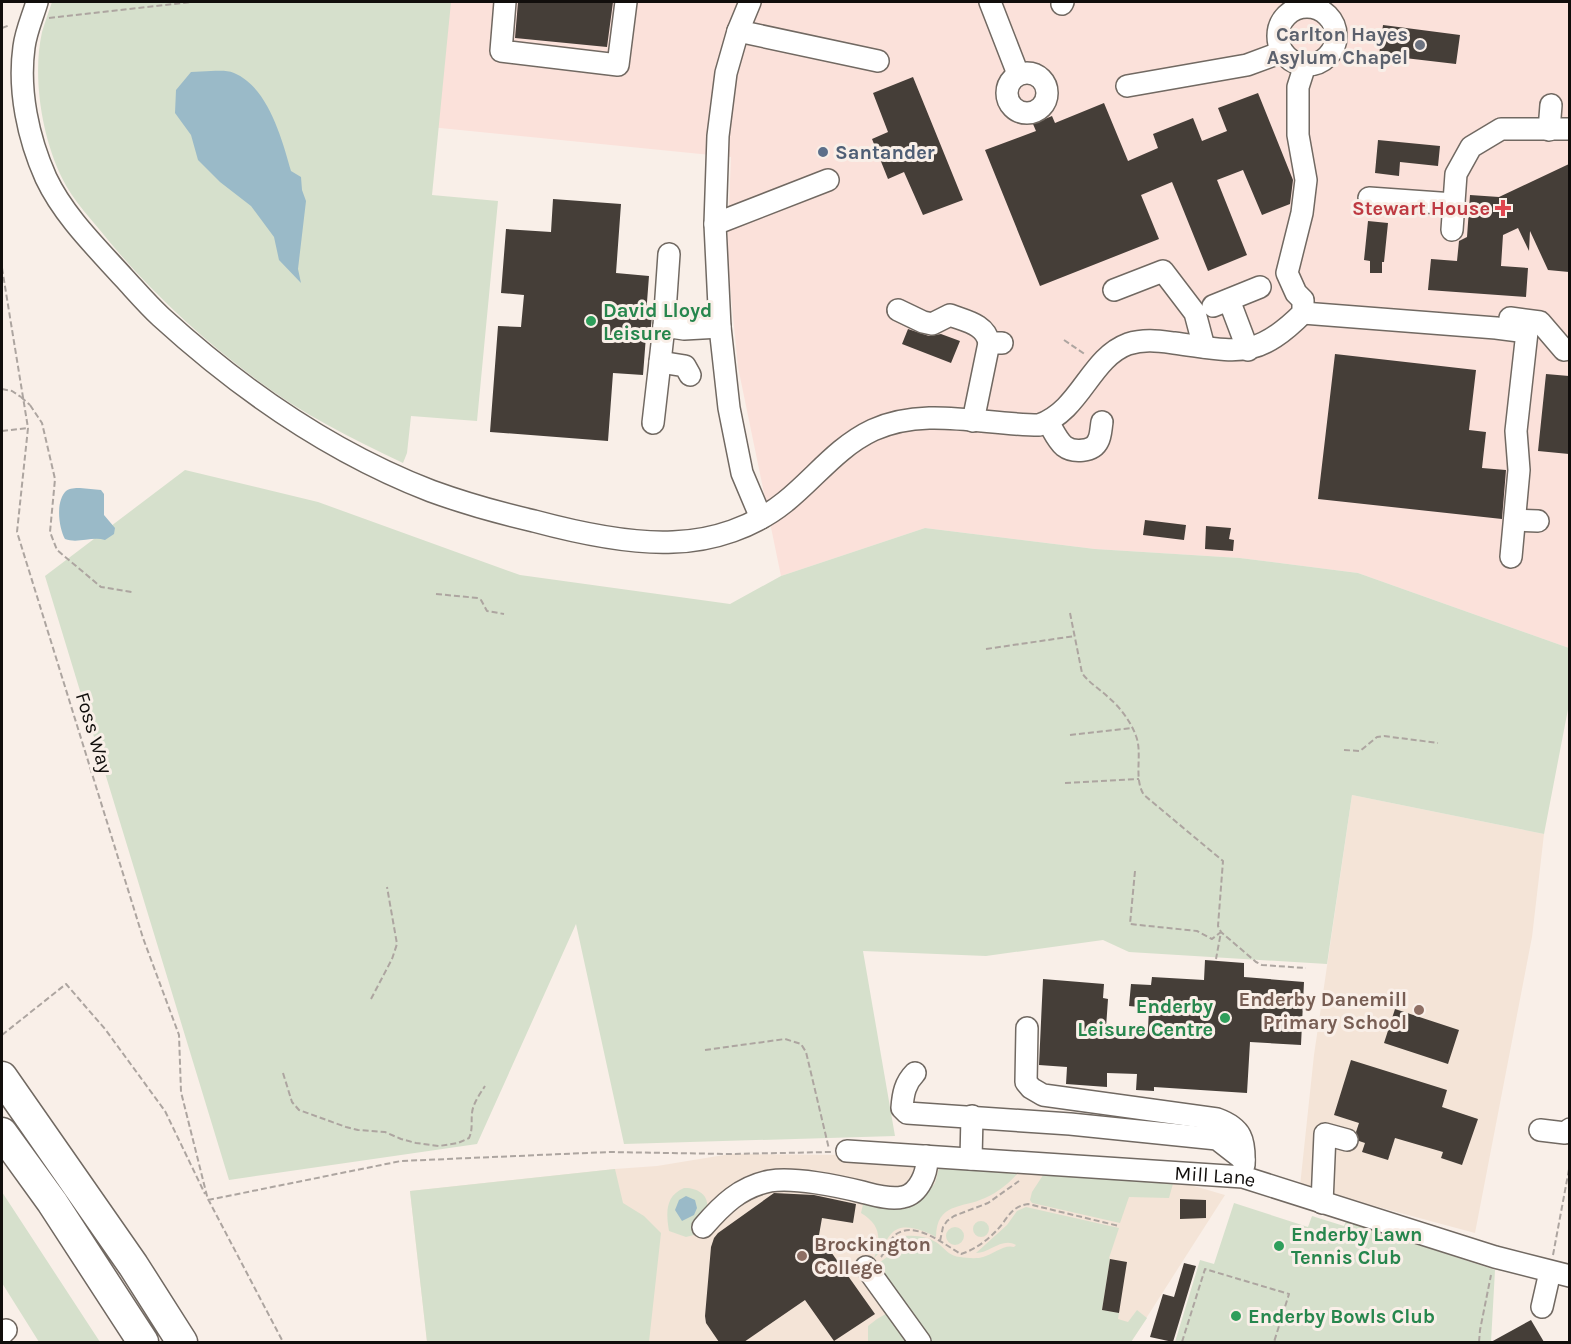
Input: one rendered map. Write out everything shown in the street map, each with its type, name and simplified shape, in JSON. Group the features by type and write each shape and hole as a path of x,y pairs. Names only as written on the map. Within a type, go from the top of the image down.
{"highway":[{"path":"2,1077 133,1265 182,1342"},
{"path":"2,1133 52,1202 143,1342"}],"street":[{"path":"505,2 501,51 618,65 626,2"},
{"path":"750,2 738,31 726,73 718,136 715,224 720,327 729,408 742,473 761,518"},
{"path":"990,2 1018,74"},
{"path":"1304,4 1323,11 1330,18 1336,36 1334,45 1323,60 1305,65 1296,63 1282,51 1277,35 1279,26 1289,12 1304,4"},
{"path":"34,11 24,43 22,79 32,141 46,179 67,213 158,315 254,394 321,437 386,471 431,490 494,511 559,528 626,539 673,543 729,534 761,518 783,503 838,451 874,429 914,417 1039,425 1048,422 1062,412 1113,352 1127,345 1143,340 1248,350 1265,344 1285,331 1303,306 1349,301 1540,322 1564,350"},
{"path":"738,31 878,61"},
{"path":"1127,86 1247,65 1282,51"},
{"path":"1303,306 1287,273 1302,213 1306,180 1298,135 1298,87 1305,65"},
{"path":"1452,230 1456,174 1471,147 1501,129 1559,130 1551,105"},
{"path":"715,224 828,180"},
{"path":"1369,198 1454,204"},
{"path":"653,423 664,327 669,254"},
{"path":"1114,290 1163,271 1195,313 1204,347"},
{"path":"1248,350 1221,303 1260,287"},
{"path":"1303,306 1527,332 1516,431 1519,470 1511,557"},
{"path":"898,310 932,324 950,315 983,328 996,343 973,421"},
{"path":"664,327 684,329 720,327"},
{"path":"660,362 685,366 690,375"},
{"path":"1048,422 1064,446 1071,450 1085,450 1092,447 1098,441 1102,422"},
{"path":"1515,520 1538,521"},
{"path":"1027,1028 1026,1082 1030,1088 1043,1095 1217,1119 1231,1124 1238,1131 1243,1142 1244,1169"},
{"path":"915,1073 906,1085 902,1108 906,1112 1070,1124 1217,1139 1244,1169"},
{"path":"971,1159 972,1116"},
{"path":"1540,1130 1565,1133 1569,1129"},
{"path":"1322,1203 1325,1134 1347,1140"},
{"name":"Mill Lane","path":"838,1152 1035,1163 1244,1169 1322,1203 1495,1257 1560,1274"},
{"path":"703,1227 725,1202 747,1188 771,1181 805,1182 878,1196 904,1197 916,1190 923,1178 927,1162 926,1156"},
{"path":"866,1267 920,1342"},
{"path":"1542,1307 1560,1274"}],"path":[{"path":"34,11 192,2"},
{"name":"Foss Way","path":"2,268 28,428 17,532 143,938 179,1035 181,1092 208,1200"},
{"path":"1064,340 1100,366"},
{"path":"2,389 12,391 21,397 30,405 42,423 55,479 50,532 57,550 101,587 132,592"},
{"path":"2,431 28,428"},
{"path":"436,594 478,598 482,600 487,610 504,614"},
{"path":"1070,613 1082,673 1097,689 1110,698 1137,738 1139,788 1144,795 1224,861 1218,926 1221,932 1262,965 1306,968"},
{"path":"986,649 1075,636"},
{"path":"1070,735 1132,728"},
{"path":"1344,750 1360,751 1377,737 1384,736 1438,743"},
{"path":"1065,783 1139,779"},
{"path":"1135,871 1130,924 1197,931 1212,939 1221,932"},
{"path":"371,999 392,959 396,944 387,887"},
{"path":"1216,959 1221,932"},
{"path":"2,1035 66,984 105,1029 165,1111 208,1200 283,1342"},
{"path":"208,1200 401,1161 609,1152 730,1154 838,1152 806,1052 801,1044 785,1039 705,1050"},
{"path":"283,1072 292,1102 298,1110 352,1129 385,1132 401,1139 439,1146 458,1143 469,1138 473,1128 474,1104 485,1086"},
{"path":"940,1242 943,1227 947,1221 988,1203 1026,1174 1035,1163"},
{"path":"1560,1274 1569,1164"},
{"path":"866,1267 886,1251 890,1241 898,1233 916,1231 961,1254 973,1251 1002,1224 1012,1210 1021,1205 1028,1204 1119,1226"},
{"path":"1479,1342 1495,1257"},
{"path":"1182,1342 1205,1269 1289,1294 1274,1342"}],"shaded area":[{"name":"Santander","path":"444,2 1569,2 1569,648 1358,573 1240,558 1095,549 925,528 781,576 738,367 727,256 731,157 430,127"},
{"name":"Enderby Danemill Primary School","path":"1352,795 1544,834 1532,937 1475,1233 1300,1186 1314,1055"},
{"name":"Brockington College","path":"730,1154 846,1155 1177,1181 1225,1195 1131,1342 427,1342 410,1191 657,1166"}],"green space":[{"path":"52,2 451,2 432,195 498,201 477,421 411,416 407,453 403,463 328,425 274,392 217,349 160,297 77,203 55,162 44,126 38,68 42,32"},
{"path":"185,470 318,502 520,575 730,604 781,576 925,528 1095,549 1240,558 1358,573 1569,648 1569,704 1544,834 1352,795 1327,964 1129,952 1103,940 986,956 863,951 895,1136 624,1144 576,924 477,1144 229,1180 45,576"},
{"path":"944,1163 1024,1165 996,1192 946,1212 937,1226 936,1237 913,1228 895,1230 874,1258 878,1244 878,1232 872,1222 861,1213 864,1200 913,1203 929,1191 935,1183 939,1168"},
{"path":"1049,1166 1174,1180 1169,1198 1129,1197 1120,1223 1032,1203 1030,1200 1032,1192"},
{"path":"615,1169 623,1203 644,1216 661,1233 649,1342 427,1342 410,1191"},
{"path":"684,1188 699,1191 707,1202 704,1215 691,1228 694,1235 686,1237 669,1231 667,1218 670,1200"},
{"path":"2,1192 100,1342 39,1342 2,1283"},
{"path":"1234,1203 1308,1227 1312,1216 1344,1226 1346,1221 1495,1270 1491,1342 1175,1342 1200,1260 1214,1264"},
{"path":"1026,1207 1119,1228 1109,1258 1102,1310 1119,1313 1118,1319 1128,1322 1137,1310 1147,1318 1131,1342 924,1342 872,1268 887,1257 899,1237 904,1236 926,1238 936,1242 951,1254 966,1258 981,1258 1003,1248 1014,1247 1016,1245 1006,1243 976,1253 1007,1225 1017,1211"},
{"path":"981,1221 989,1229 981,1237 973,1229"},
{"path":"955,1227 961,1230 964,1236 961,1242 955,1245 949,1242 946,1236 949,1230"},
{"path":"889,1312 910,1342 868,1342 868,1326"}],"water":[{"path":"225,71 246,80 265,102 278,130 291,171 301,177 306,201 298,269 301,283 279,260 274,237 251,206 220,182 198,160 191,135 175,113 176,90 191,72"},
{"path":"80,488 101,490 104,494 104,515 115,528 114,534 105,540 65,539 60,522 60,502 66,491"},
{"path":"686,1196 695,1200 697,1208 694,1215 682,1221 675,1210 679,1200"}],"building":[{"path":"518,2 613,2 607,47 515,38"},
{"name":"Carlton Hayes Asylum Chapel","path":"1383,25 1460,35 1456,64 1379,55"},
{"path":"913,77 963,200 923,215 904,172 888,179 872,139 888,132 873,93"},
{"path":"1258,93 1293,180 1290,204 1262,215 1243,170 1217,180 1247,255 1208,271 1172,182 1141,195 1159,239 1040,286 985,150 1036,131 1033,124 1052,116 1055,123 1104,103 1128,161 1158,148 1153,134 1193,118 1202,141 1227,131 1218,108"},
{"path":"1378,140 1440,146 1438,166 1400,162 1399,176 1375,173"},
{"path":"1569,164 1569,272 1548,270 1530,231 1529,251 1518,228 1503,235 1501,266 1528,268 1526,297 1428,290 1431,259 1457,261 1459,241 1467,237 1470,195 1499,197"},
{"name":"David Lloyd Leisure","path":"553,199 621,204 616,273 649,276 646,315 652,315 650,337 646,336 643,375 613,373 608,441 490,432 498,326 521,327 524,295 501,293 506,229 551,232"},
{"path":"1368,221 1388,223 1382,273 1370,273 1370,261 1364,260"},
{"path":"908,329 929,336 941,334 960,341 951,363 902,344"},
{"path":"1335,354 1476,370 1469,430 1486,432 1482,468 1506,470 1502,519 1318,499"},
{"path":"1546,374 1569,376 1569,454 1538,451"},
{"path":"1145,520 1186,525 1184,540 1143,535"},
{"path":"1206,526 1231,528 1229,539 1234,540 1233,551 1205,549"},
{"name":"Enderby Leisure Centre","path":"1205,960 1244,963 1244,977 1304,982 1301,1045 1250,1042 1247,1093 1154,1087 1154,1091 1136,1090 1137,1074 1107,1073 1107,1087 1066,1084 1067,1067 1039,1065 1043,979 1104,984 1103,998 1108,999 1106,1028 1148,1030 1149,1008 1129,1006 1131,984 1151,985 1152,977 1204,980"},
{"path":"1395,1009 1459,1030 1448,1064 1384,1043"},
{"path":"1351,1060 1447,1090 1442,1107 1478,1119 1462,1165 1441,1158 1443,1152 1395,1138 1388,1160 1362,1152 1365,1143 1359,1141 1356,1132 1359,1123 1334,1115"},
{"name":"Brockington College","path":"774,1193 814,1195 856,1204 853,1223 822,1218 819,1235 875,1314 834,1341 805,1300 744,1342 719,1342 706,1323 711,1247 714,1238"},
{"path":"1180,1199 1206,1200 1206,1218 1180,1219"},
{"path":"1110,1259 1127,1262 1119,1313 1102,1310"},
{"path":"1184,1263 1196,1266 1173,1342 1150,1337 1163,1294 1174,1297"},
{"path":"1531,1320 1544,1342 1491,1342"}],"place":[{"name":"Carlton Hayes Asylum Chapel","path":"1420,45"},
{"name":"Santander","path":"823,152"},
{"name":"Stewart House","path":"1503,208"},
{"name":"David Lloyd Leisure","path":"591,321"},
{"name":"Enderby Danemill Primary School","path":"1419,1010"},
{"name":"Enderby Leisure Centre","path":"1225,1018"},
{"name":"Enderby Lawn Tennis Club","path":"1279,1246"},
{"name":"Brockington College","path":"802,1256"},
{"name":"Enderby Bowls Club","path":"1236,1316"}]}
